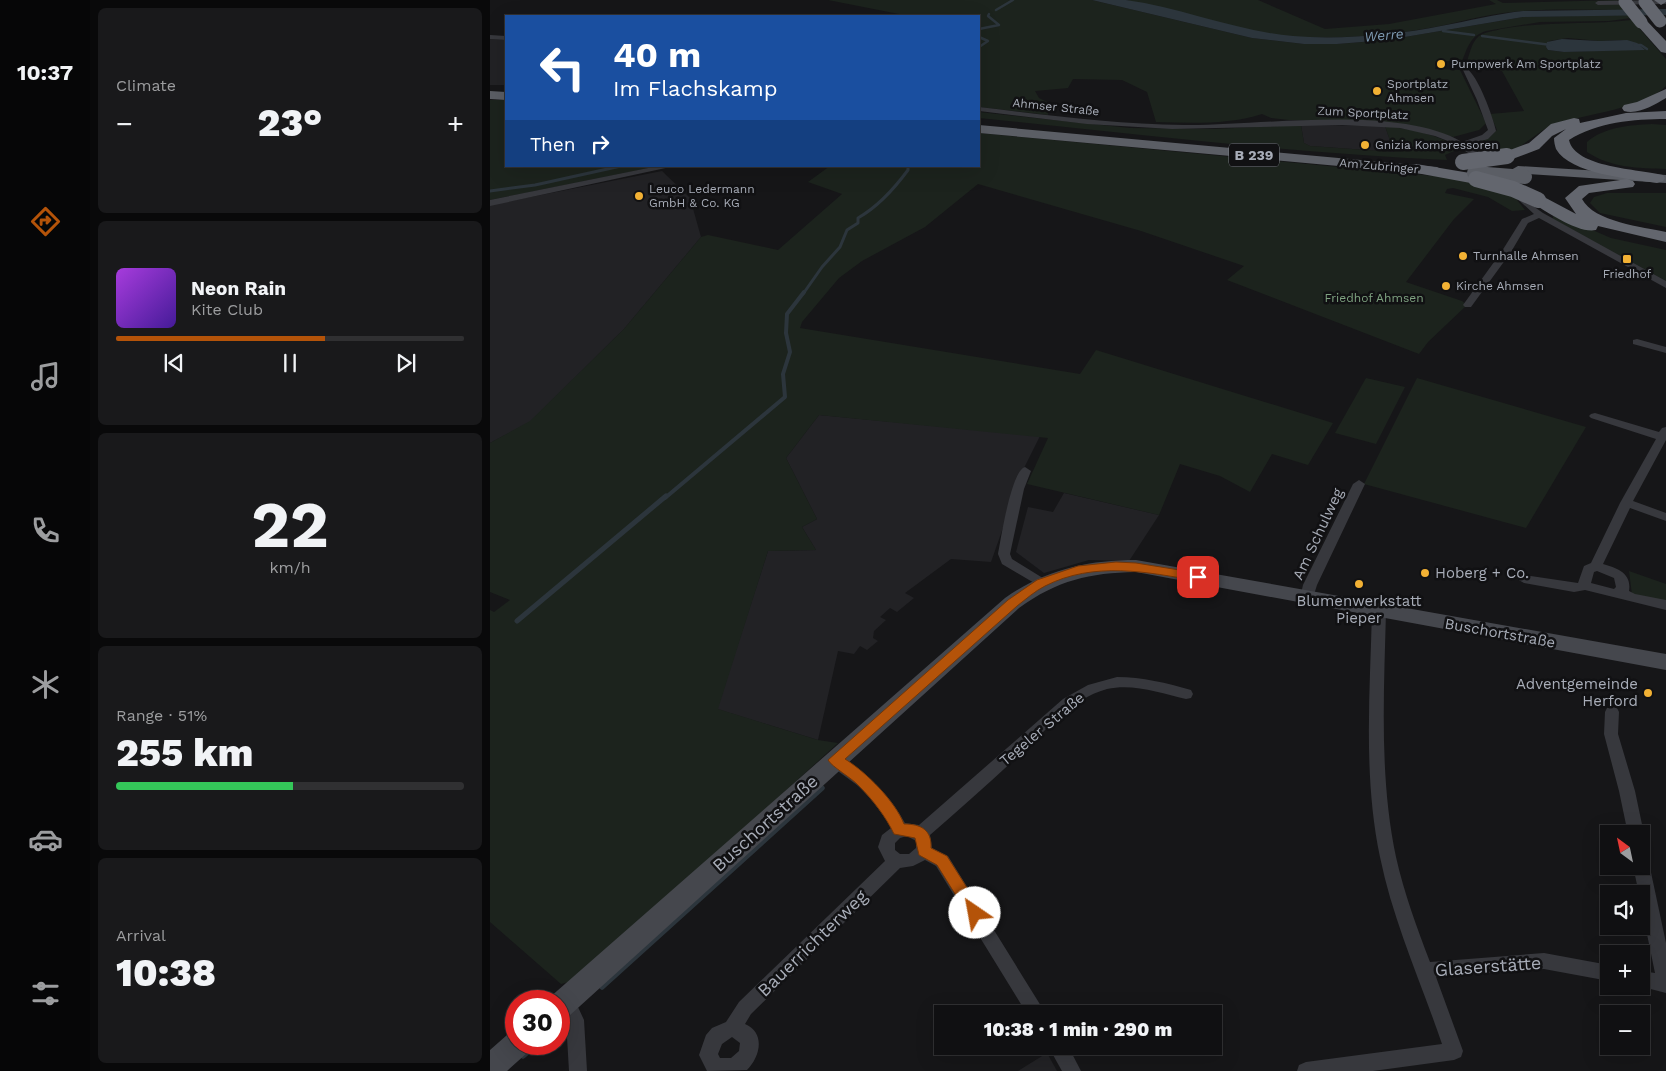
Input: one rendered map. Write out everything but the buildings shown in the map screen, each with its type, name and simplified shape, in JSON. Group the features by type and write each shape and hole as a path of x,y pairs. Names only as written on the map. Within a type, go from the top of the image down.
{"highway":[{"path":"1625,1 1666,49"},
{"path":"1644,1 1663,25"},
{"path":"490,90 505,91"},
{"path":"1470,170 1534,146 1546,133 1556,127 1642,105 1666,93"},
{"path":"490,95 505,96"},
{"path":"1663,181 1617,172 1582,162 1564,150 1560,144 1561,138 1576,129 1640,115 1666,115"},
{"name":"Am Zubringer","path":"982,126 1413,166"},
{"path":"1413,166 1627,184"},
{"path":"1470,170 1513,189 1539,208 1567,216 1595,228 1666,245"},
{"path":"1521,174 1663,181"},
{"path":"1663,181 1585,189 1573,198 1574,203 1581,211 1603,222 1666,237"}],"main road":[{"name":"Buschortstraße","path":"570,996 1012,603 1041,583 1078,570 1136,566 1666,662"},
{"path":"490,1068 505,1055"}],"street":[{"path":"1598,3 1663,3"},
{"path":"490,37 505,38"},
{"path":"1463,144 1485,137 1492,131 1491,124 1472,78 1466,70"},
{"name":"Ahmser Straße","path":"980,110 1130,126"},
{"name":"Zum Sportplatz","path":"1130,126 1203,127 1313,123 1387,124 1430,132 1463,144 1479,155 1524,202 1539,208 1666,285"},
{"path":"490,203 666,167"},
{"path":"1468,305 1506,252 1525,221 1539,208"},
{"path":"1637,342 1666,350"},
{"path":"1585,586 1584,582 1589,569 1596,566 1626,503 1663,440 1595,416"},
{"path":"1026,471 1018,489 1004,554 1007,561 1041,583"},
{"name":"Am Schulweg","path":"1307,598 1310,585 1359,484"},
{"path":"1626,503 1666,517"},
{"path":"1596,566 1619,574 1622,578 1623,589 1621,592"},
{"path":"1524,579 1574,588 1585,586 1616,594 1621,592 1631,598 1666,604"},
{"path":"1306,1071 1454,1051 1399,899 1388,856 1380,800 1377,708 1379,611"},
{"name":"Tegeler Straße","path":"921,833 1048,721 1082,694 1096,687 1119,682 1146,684 1186,694"},
{"path":"1612,712 1611,734 1634,825"},
{"path":"835,760 849,768 865,782 895,819 900,830"},
{"path":"900,830 915,830 921,833 924,838 924,851 912,860 896,861 889,856 885,849 887,841 892,834 900,830"},
{"path":"924,851 942,861 1031,1005"},
{"name":"Bauerrichterweg","path":"732,1028 745,1008 896,861"},
{"path":"1644,875 1666,984 1650,981"},
{"name":"Glaserstätte","path":"1426,970 1544,961 1600,971"},
{"path":"570,1013 575,1020 578,1071"},
{"name":"Bauerrichterweg","path":"732,1028 743,1030 750,1037 751,1047 738,1068 714,1065 708,1055 710,1043 720,1033 732,1028"},
{"path":"1062,1055 1072,1071"}],"shaded area":[{"path":"490,39 505,40 505,85 490,85"},
{"path":"1301,125 1385,126 1394,152 1310,146 1304,143"},
{"path":"662,171 690,198 701,237 624,329 530,422 490,443 490,205"},
{"path":"819,415 1040,436 1024,468 991,562 951,559 905,593 914,598 897,612 890,608 880,617 886,620 874,631 873,638 878,641 867,650 860,646 854,654 838,651 818,740 717,709 768,551 816,550 802,527 817,519 786,458"},
{"path":"1064,493 1159,515 1129,561 1089,560 1044,573 1016,552 1028,507 1053,512"},
{"path":"1044,1055 1048,1055 1057,1071 1018,1071"}],"green space":[{"path":"828,0 1092,0 1252,38 1304,44 1337,44 1387,40 1523,17 1628,15 1631,18 1609,21 1540,22 1486,31 1473,39 1462,61 1436,61 1435,69 1460,70 1486,123 1479,130 1453,137 1419,127 1384,122 1289,120 1271,118 1262,114 1223,122 1156,122 1147,92 1122,80 1073,79 1068,88 1035,91 1039,98 1047,102 1048,115 980,107 980,15 904,15"},
{"path":"1126,0 1258,0 1325,29 1389,24 1496,4 1489,0 1497,0 1503,3 1617,0 1624,10 1518,11 1402,32 1311,38 1254,32"},
{"path":"1632,20 1666,59 1666,86 1645,100 1557,123 1546,128 1515,150 1496,153 1480,141 1489,138 1497,130 1490,114 1524,111 1502,71 1490,67 1465,67 1472,46 1479,36 1501,29 1517,27","holes":["1568,38 1599,41 1621,40 1644,49 1564,52 1548,50 1546,47 1549,41"]},
{"path":"490,100 505,100 505,167 654,167 490,200"},
{"path":"980,112 1130,128 1214,129 1301,125 1304,143 1310,146 1394,152 1385,126 1424,133 1461,148 1445,155 1447,160 1330,153 980,118"},
{"path":"1666,125 1666,169 1615,164 1587,152 1587,142 1601,133 1626,126"},
{"name":"Friedhof Ahmsen","path":"980,133 1455,178 1510,191 1525,210 1512,211 1488,197 1453,188 1447,189 1445,193 1474,199 1454,219 1406,282 1462,301 1467,305 1428,342 1419,354 1227,280 1244,266 1141,231 978,184 925,227 862,261 839,278 802,322 800,328 1080,374 1096,350 1333,423 1308,465 1272,454 1250,492 1220,476 1180,464 1159,515 1027,484 1048,438 819,415 786,458 817,519 802,527 816,550 768,551 718,709 818,740 838,743 579,979 561,984 490,922 490,610 494,612 510,600 490,592 490,443 530,421 624,329 701,237 708,235 778,250 842,194 808,182 829,167 980,167"},
{"path":"1607,193 1666,193 1666,227 1600,213 1590,203 1594,197"},
{"path":"1553,213 1611,238 1666,250 1666,281 1553,219"},
{"path":"1366,378 1405,387 1376,444 1335,433"},
{"path":"1417,378 1586,427 1526,528 1364,484"},
{"path":"1629,571 1666,584 1666,601 1632,595"}],"water":[{"name":"Werre","path":"1092,0 1126,0 1168,8 1230,25 1272,33 1310,37 1348,37 1406,32 1523,11 1666,9 1666,15 1523,17 1387,40 1337,44 1304,44 1252,38"},
{"path":"1562,39 1627,40 1637,43 1645,50 1564,52 1548,50 1546,47 1547,42"}],"waterway":[{"path":"996,10 1013,0"},
{"path":"980,29 999,25 988,16 989,14"},
{"path":"1443,31 1474,35"},
{"path":"1482,36 1551,45"},
{"path":"980,37 988,41 980,46"},
{"path":"1634,45 1641,45 1647,49"},
{"path":"490,191 535,185 616,167"},
{"path":"803,294 822,267 840,247 847,230 858,223 858,218 886,197 908,170 908,167"},
{"path":"665,498 785,397 783,374 790,352 786,333 787,314 804,292"},
{"path":"517,621 666,496"},
{"path":"602,987 822,788"}],"place":[{"name":"Pumpwerk Am Sportplatz","path":"1441,64"},
{"name":"Sportplatz Ahmsen","path":"1377,91"},
{"name":"Gnizia Kompressoren","path":"1365,145"},
{"name":"Leuco Ledermann GmbH & Co. KG","path":"639,196"},
{"name":"Turnhalle Ahmsen","path":"1463,256"},
{"name":"Friedhof","path":"1627,259"},
{"name":"Kirche Ahmsen","path":"1446,286"},
{"name":"Hoberg + Co.","path":"1425,573"},
{"name":"Blumenwerkstatt Pieper","path":"1359,584"},
{"name":"Adventgemeinde Herford","path":"1648,693"}],"route":[{"path":"975,913 942,861 924,851 925,844 921,833 915,830 900,830 895,819 865,782 849,768 835,760 1012,603 1041,583 1078,570 1116,566 1136,566 1198,577"}]}
